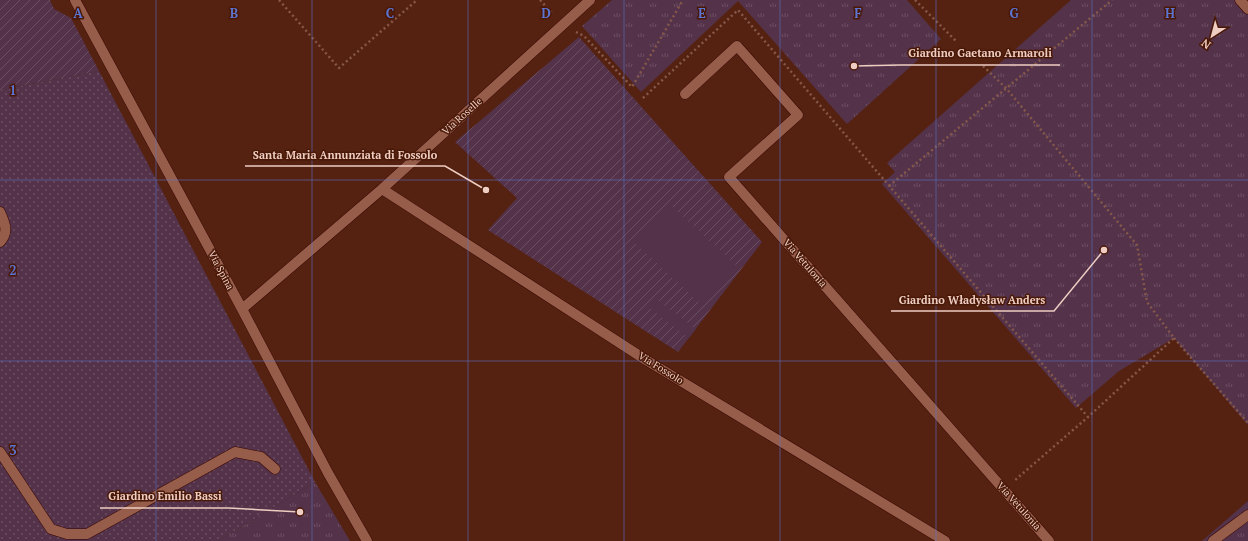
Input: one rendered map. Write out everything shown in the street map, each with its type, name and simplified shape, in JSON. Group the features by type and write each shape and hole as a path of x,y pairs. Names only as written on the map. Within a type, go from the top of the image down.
{"street":[{"name":"Via Spina","path":"75,0 242,309 328,473 367,541"},
{"name":"Via Roselle","path":"242,309 382,189 590,0"},
{"name":"Via Vetulonia","path":"685,94 737,46 798,115 729,177 1049,541"},
{"name":"Via Fossolo","path":"382,189 646,360 945,541"},
{"path":"0,212 6,227 4,238 0,242"},
{"path":"0,452 51,529 67,534 87,534 235,452 261,457 275,468"},
{"path":"1214,541 1248,515"},
{"path":"1223,541 1234,527"}],"path":[{"path":"279,0 340,68 417,0"},
{"path":"540,0 562,24 584,36 632,86 683,0"},
{"path":"915,0 957,42"},
{"path":"889,186 1112,0"},
{"path":"643,98 738,10 1088,417"},
{"path":"982,66 1006,88 1137,244 1147,302 1174,338 1248,423"},
{"path":"1013,482 1088,417 1174,338"}],"green space":[{"path":"0,0 50,0 54,9 71,18 99,71 0,90"},
{"path":"612,0 907,0 941,39 847,124 738,1 641,92 582,26"},
{"path":"1071,0 1248,0 1248,425 1174,338 1119,371 1076,408 882,184 895,172 887,163"},
{"path":"579,37 762,242 678,352 488,230 517,198 455,142"},
{"path":"99,71 315,482 218,541 0,541 0,90"},
{"path":"670,205 736,265 701,304 635,243"},
{"path":"657,300 696,329 689,338 650,308"},
{"path":"315,482 350,541 218,541"},
{"path":"1248,501 1248,541 1202,541"}],"place":[{"name":"Giardino Gaetano Armaroli","path":"854,66"},
{"name":"Santa Maria Annunziata di Fossolo","path":"486,190"},
{"name":"Giardino Władysław Anders","path":"1104,250"},
{"name":"Giardino Emilio Bassi","path":"300,512"}]}
